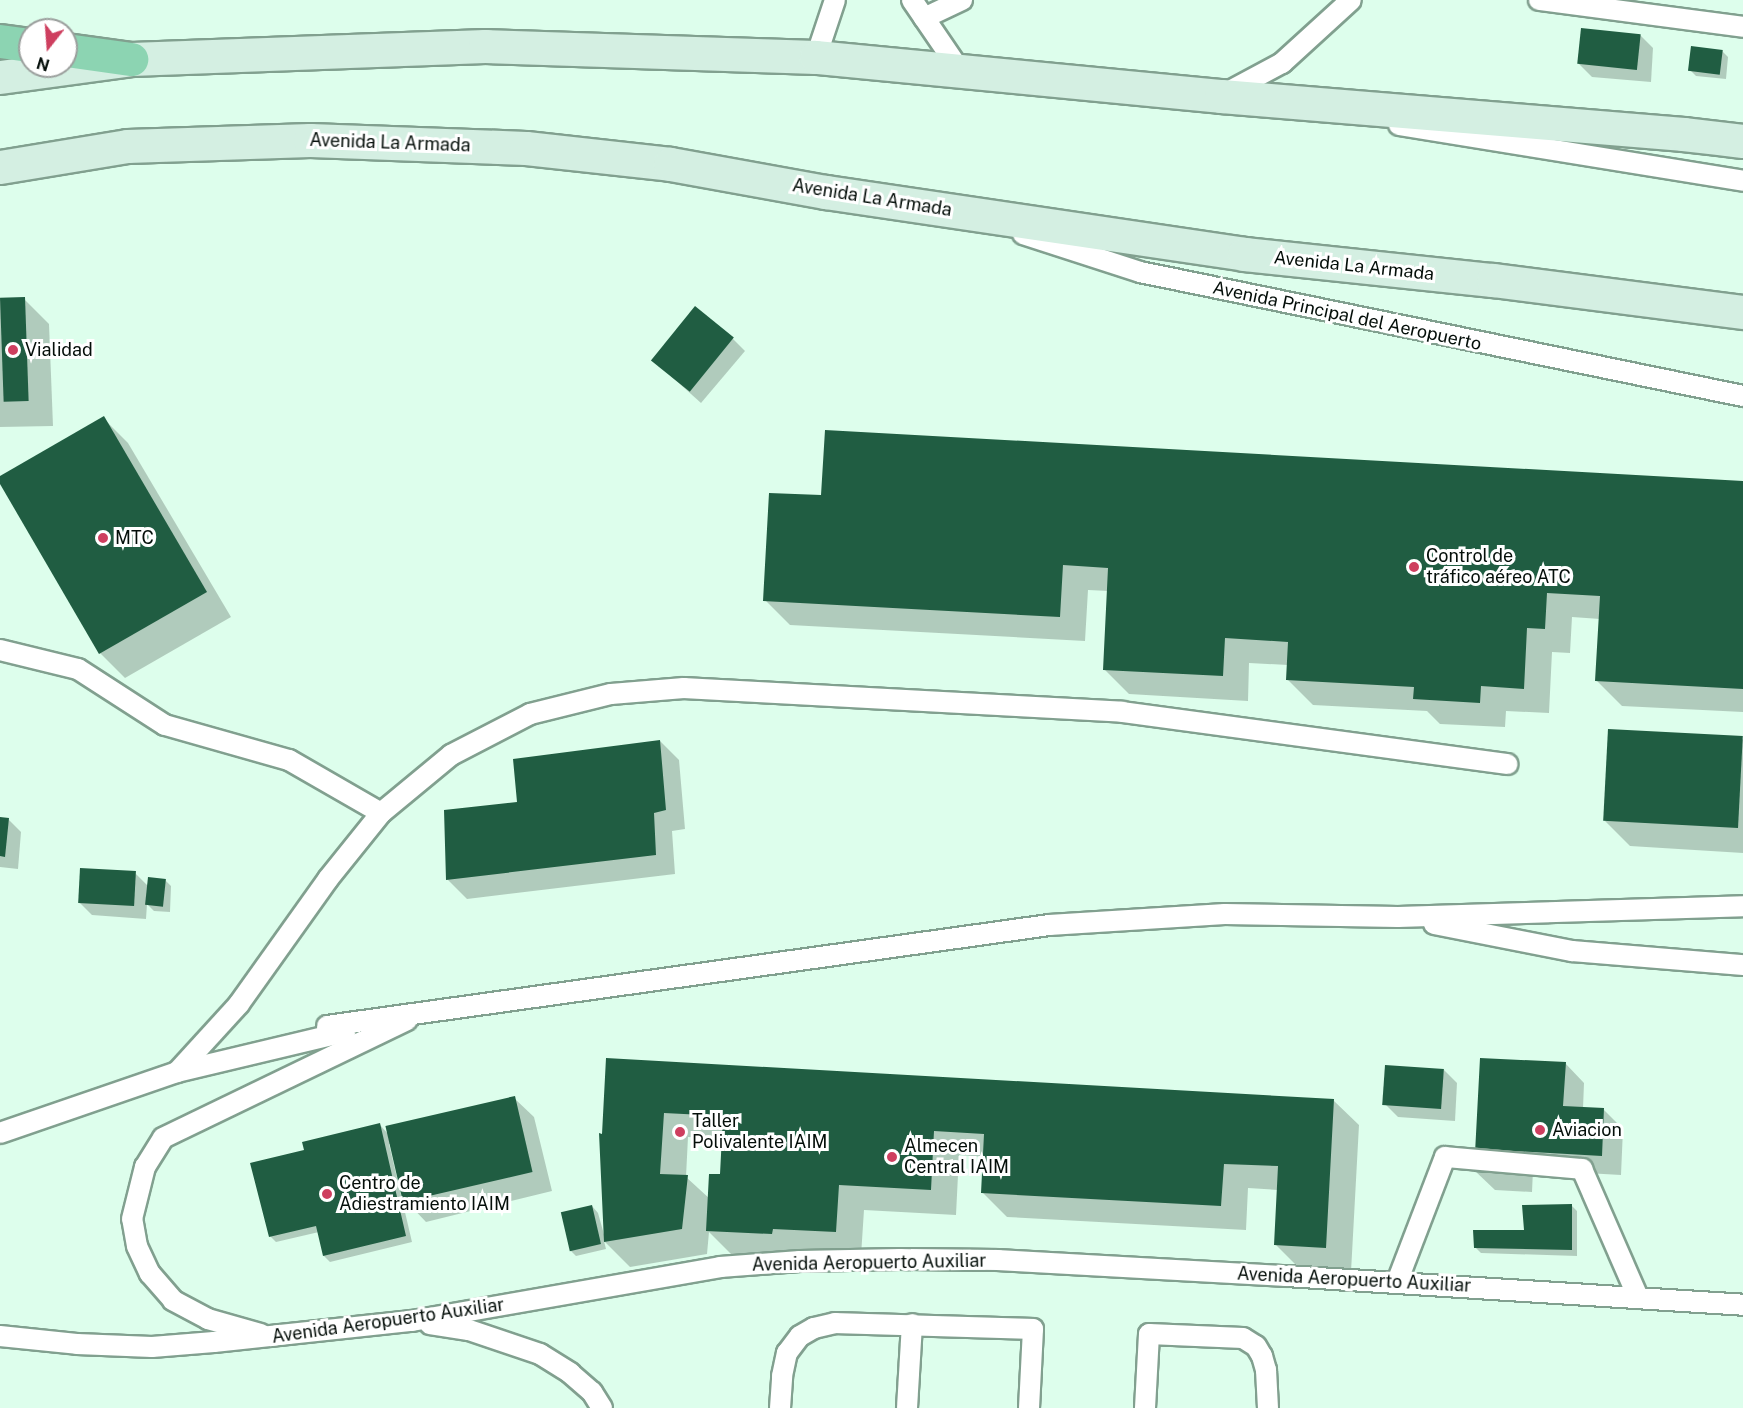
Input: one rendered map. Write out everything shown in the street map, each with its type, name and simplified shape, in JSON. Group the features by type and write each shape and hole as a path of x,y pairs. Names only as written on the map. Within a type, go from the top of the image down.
{"highway":[{"path":"0,41 18,43"},
{"path":"78,52 131,59"}],"main road":[{"path":"0,77 131,59 485,46 816,57 1221,96 1743,141"},
{"name":"Avenida La Armada","path":"0,167 127,146 310,140 526,148 670,164 958,212 1244,254 1493,280 1743,312"}],"lane":[{"path":"816,57 835,0"},
{"path":"912,0 959,69"},
{"path":"924,18 962,0"},
{"path":"1221,96 1282,63 1351,0"},
{"path":"1539,0 1743,27"},
{"path":"1221,96 1743,181"},
{"name":"Avenida Principal del Aeropuerto","path":"958,212 1140,272 1743,396"},
{"path":"0,650 78,669 165,724 289,760 381,813"},
{"path":"177,1072 239,1004 328,879 381,813 451,755 530,714 611,694 684,688 1122,712 1509,764"},
{"path":"327,1026 1049,925 1225,914 1398,916 1743,906"},
{"path":"1398,916 1572,951 1743,965"},
{"path":"0,1133 177,1072 423,1013"},
{"path":"272,1337 208,1319 173,1300 150,1274 137,1246 132,1219 145,1167 163,1138 423,1013"},
{"path":"1397,1282 1445,1157 1582,1169 1638,1298"},
{"name":"Avenida Aeropuerto Auxiliar","path":"0,1336 77,1344 152,1347 272,1337 412,1321 720,1267 800,1261 998,1260 1397,1282 1743,1305"},
{"path":"412,1321 469,1330 540,1354 570,1373 592,1392 602,1408"},
{"path":"780,1408 787,1353 800,1336 814,1328 835,1323 1033,1329 1029,1408"},
{"path":"907,1408 912,1324"},
{"path":"1145,1408 1149,1334 1243,1338 1250,1342 1256,1346 1264,1363 1268,1408"}],"building":[{"path":"1581,28 1641,34 1637,70 1577,64"},
{"path":"1691,46 1723,50 1720,75 1688,71"},
{"name":"Vialidad","path":"25,297 29,401 4,402 0,298"},
{"path":"695,306 734,337 690,392 651,360"},
{"name":"MTC","path":"104,416 207,592 99,654 0,484 0,476"},
{"name":"Control de tráfico aéreo ATC","path":"825,430 1743,481 1743,689 1595,681 1600,596 1547,593 1545,629 1527,628 1524,689 1481,686 1480,703 1413,699 1414,687 1286,680 1288,642 1225,638 1223,676 1103,670 1108,568 1063,565 1060,617 763,601 769,493 821,495"},
{"path":"1608,729 1743,736 1738,828 1603,821"},
{"path":"660,740 666,810 654,813 656,855 446,880 444,810 517,802 513,759"},
{"path":"0,817 9,818 5,857 0,856"},
{"path":"80,868 136,871 134,906 78,903"},
{"path":"148,877 166,879 163,907 145,905"},
{"path":"606,1058 1334,1099 1326,1248 1274,1245 1278,1166 1224,1164 1221,1206 981,1193 984,1134 934,1131 931,1190 839,1185 836,1232 773,1229 772,1234 706,1231 709,1174 720,1174 723,1116 664,1113 660,1174 688,1175 682,1229 604,1242 599,1133 602,1134"},
{"name":"Aviacion","path":"1480,1058 1566,1062 1563,1106 1604,1108 1602,1156 1515,1151 1514,1174 1474,1172"},
{"path":"1385,1065 1444,1069 1441,1109 1382,1105"},
{"path":"515,1096 533,1172 403,1202 385,1126"},
{"name":"Centro de Adiestramiento IAIM","path":"380,1123 406,1236 323,1256 316,1226 269,1237 250,1163 304,1150 302,1142"},
{"path":"1572,1204 1572,1250 1474,1248 1473,1230 1524,1230 1522,1205"},
{"path":"592,1205 601,1244 570,1251 561,1212"}],"place":[{"name":"Vialidad","path":"13,350"},
{"name":"MTC","path":"103,538"},
{"name":"Control de tráfico aéreo ATC","path":"1414,567"},
{"name":"Aviacion","path":"1540,1130"},
{"name":"Taller Polivalente IAIM","path":"680,1132"},
{"name":"Almecen Central IAIM","path":"892,1157"},
{"name":"Centro de Adiestramiento IAIM","path":"327,1194"}]}
